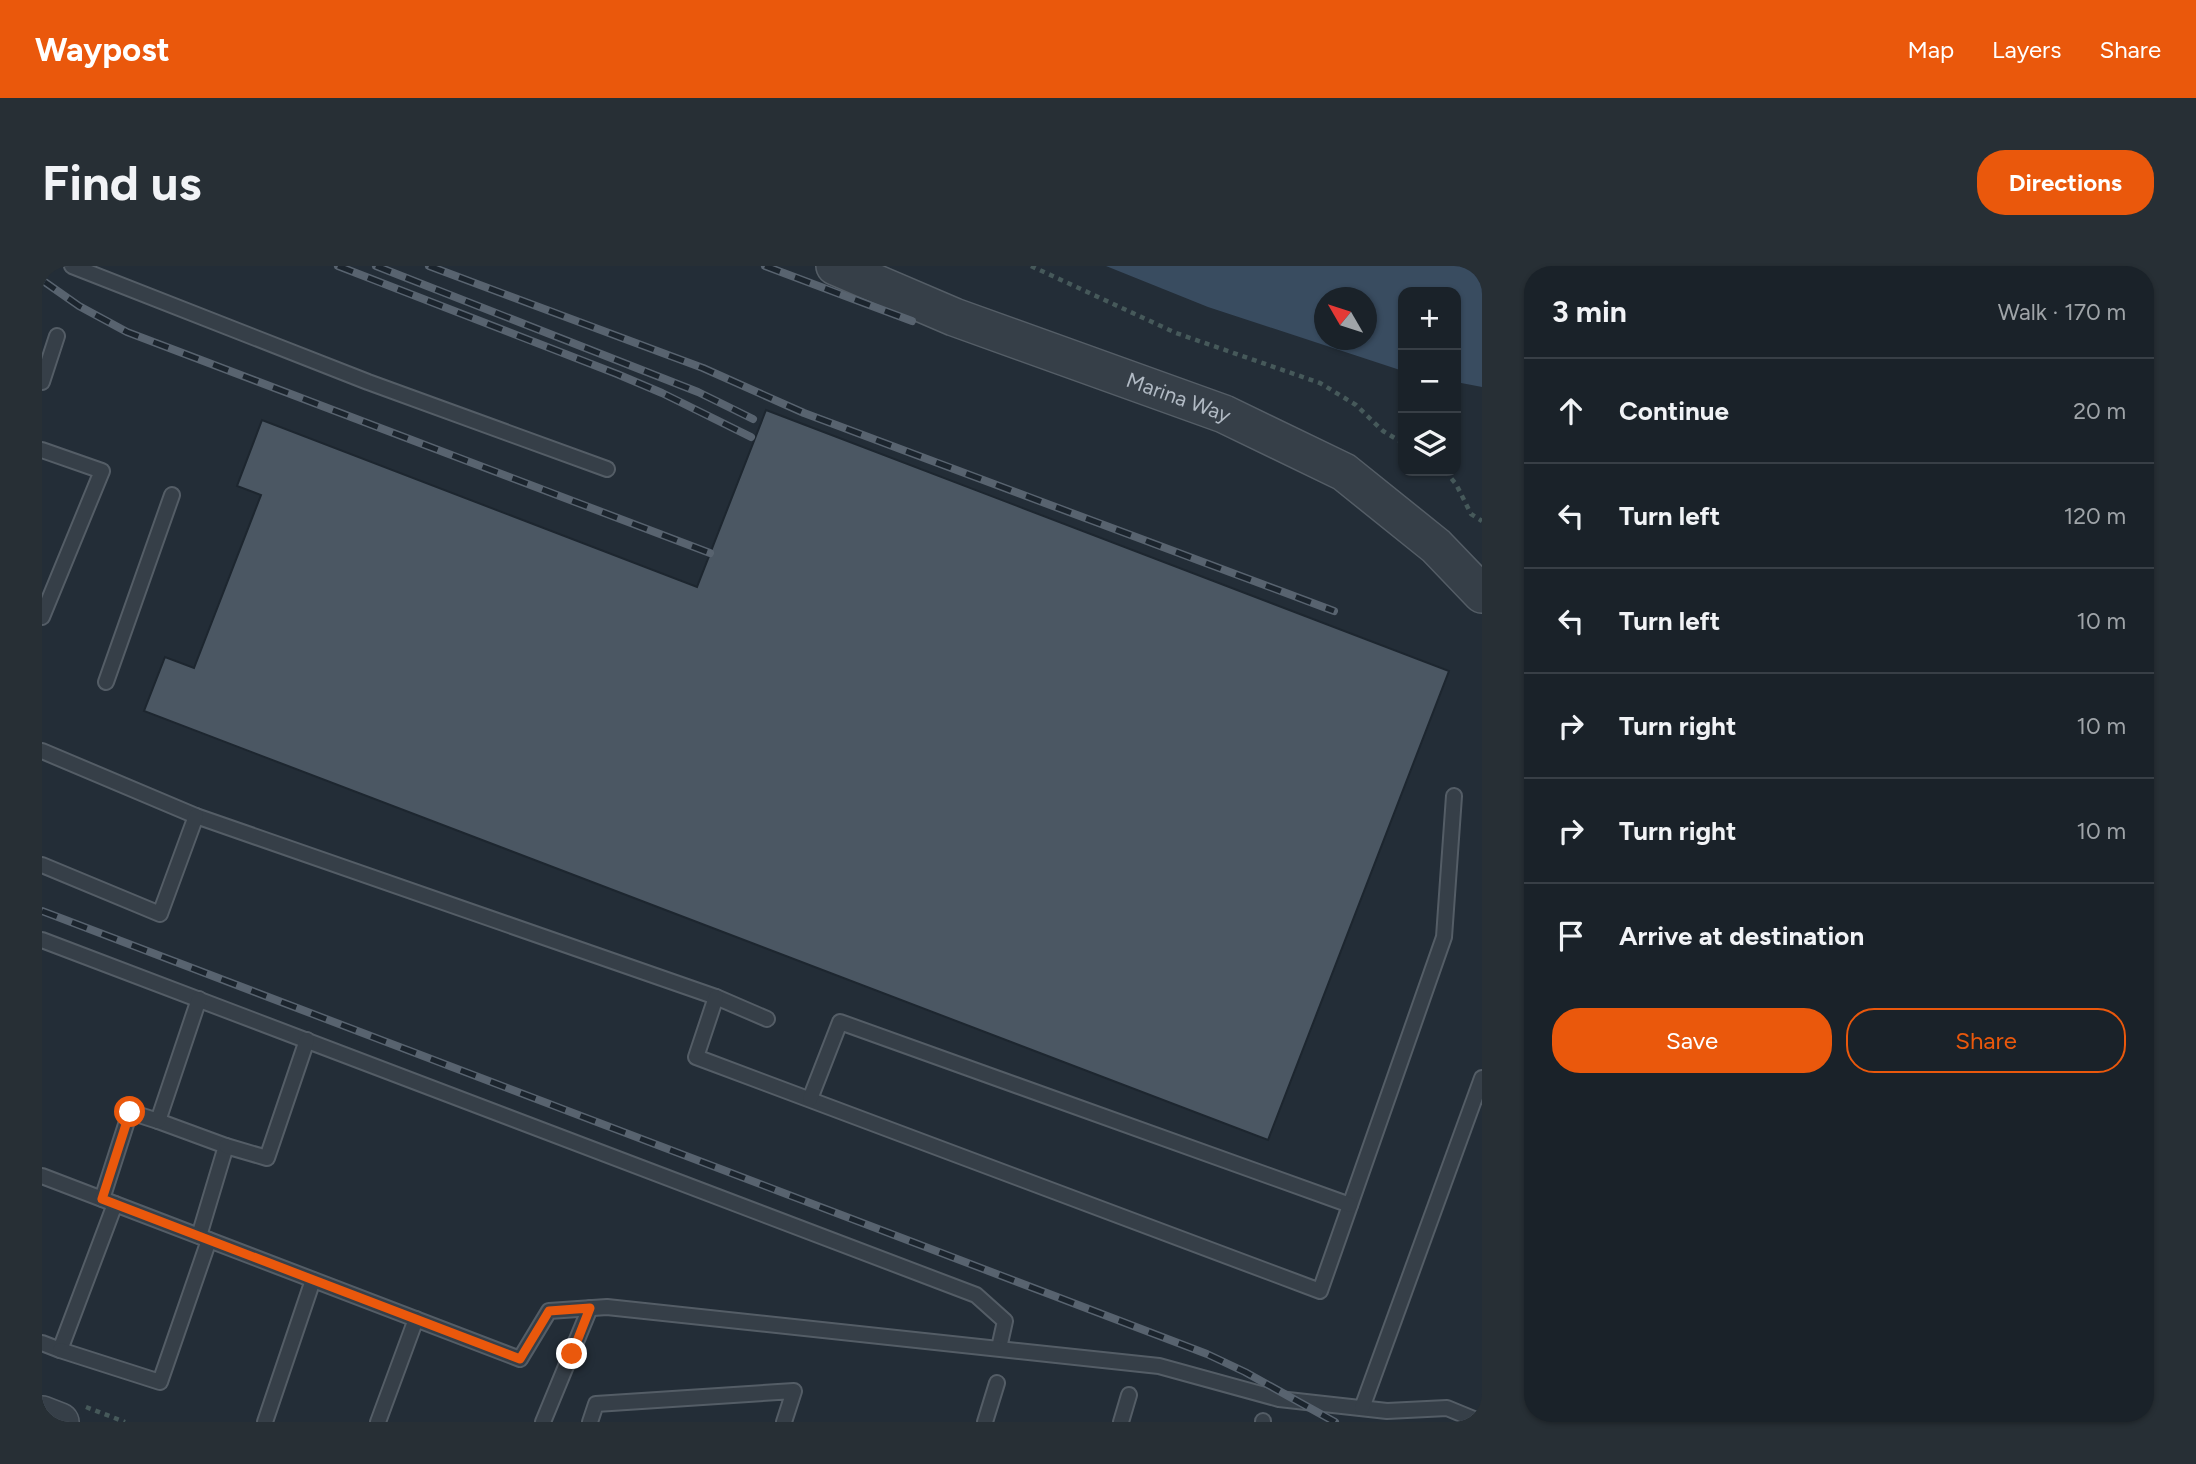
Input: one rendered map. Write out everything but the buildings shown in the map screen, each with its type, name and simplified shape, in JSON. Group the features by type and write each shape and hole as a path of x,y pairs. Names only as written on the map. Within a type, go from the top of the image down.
{"street":[{"name":"Marina Way","path":"835,266 954,317 1224,414 1344,472 1436,546 1482,594"},
{"path":"42,1415 60,1422"}],"lane":[{"path":"72,266 368,382 607,469"},
{"path":"42,382 57,336"},
{"path":"42,450 102,471 42,617"},
{"path":"106,682 172,495"},
{"path":"42,751 196,816 716,997 767,1019"},
{"path":"716,997 696,1057 1320,1291 1444,937 1454,796"},
{"path":"42,865 160,914 196,816"},
{"path":"42,940 976,1295 1004,1321 999,1348"},
{"path":"158,1121 199,999"},
{"path":"810,1099 840,1022 1350,1205"},
{"path":"60,1350 108,1202 130,1112 267,1158 307,1040"},
{"path":"1362,1408 1482,1078"},
{"path":"42,1343 160,1382 204,1238 226,1146"},
{"path":"42,1176 520,1359 549,1311 607,1307 1159,1366 1279,1399 1387,1410 1447,1408 1482,1422"},
{"path":"265,1422 313,1280"},
{"path":"542,1422 590,1308"},
{"path":"378,1422 416,1319"},
{"path":"985,1422 997,1383"},
{"path":"590,1422 596,1404 794,1391 784,1422"},
{"path":"1121,1422 1129,1395"}],"path":[{"path":"1031,266 1176,333 1320,383 1356,405 1383,431 1398,440"},
{"path":"1449,476 1471,514 1482,521"}],"water":[{"path":"1106,266 1482,266 1482,387 1461,383 1461,287 1398,287 1398,369 1339,350 1377,350 1377,287 1314,287 1314,342 1208,307"}],"railway":[{"path":"338,266 617,374 751,437"},
{"path":"376,266 698,392 753,419"},
{"path":"429,266 703,368 804,413 1334,611"},
{"path":"765,266 912,321"},
{"path":"42,280 79,306 127,332 710,553"},
{"path":"42,911 1207,1354 1335,1422"}],"route":[{"path":"130,1112 102,1199 520,1359 549,1311 590,1308 572,1354"}]}
